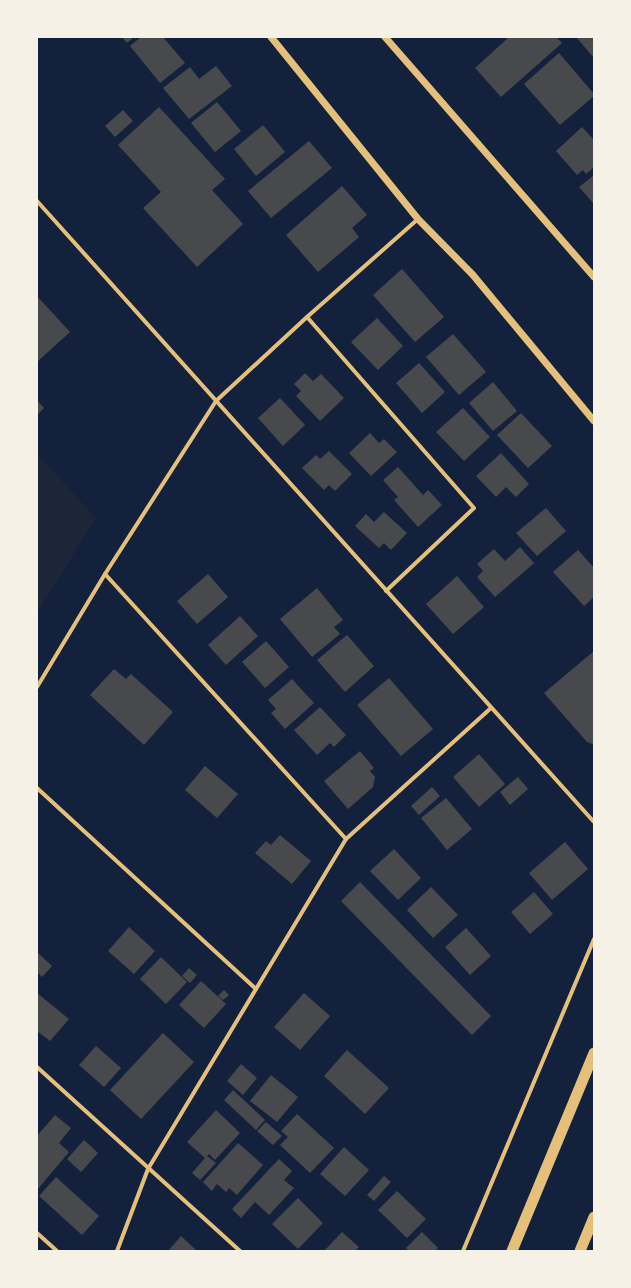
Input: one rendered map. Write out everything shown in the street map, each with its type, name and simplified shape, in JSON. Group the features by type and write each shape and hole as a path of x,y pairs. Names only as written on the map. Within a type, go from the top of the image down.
{"highway":[{"path":"512,1251 594,1053"},
{"path":"580,1251 594,1217"}],"street":[{"path":"271,37 418,219 473,275 594,420"},
{"path":"385,37 594,277"},
{"path":"37,201 594,822"},
{"path":"37,687 106,574 216,401 307,317 418,219"},
{"path":"307,317 474,508 386,591"},
{"path":"106,574 346,838"},
{"path":"117,1251 148,1169 346,838 491,708"},
{"path":"37,788 256,989"},
{"path":"463,1251 594,938"},
{"path":"37,1067 240,1251"},
{"path":"37,1233 57,1251"}],"shaded area":[{"path":"37,454 96,518 37,613"}],"building":[{"path":"122,37 134,37 127,43"},
{"path":"141,37 163,37 185,63 160,83 130,46"},
{"path":"509,37 556,37 562,43 501,97 475,68"},
{"path":"576,37 594,37 594,58"},
{"path":"559,53 594,94 594,96 560,125 524,84"},
{"path":"216,66 232,86 189,119 163,88 190,67 199,79"},
{"path":"217,102 241,131 215,152 191,123"},
{"path":"159,107 225,179 212,190 243,224 197,267 143,208 161,192 118,145"},
{"path":"123,110 133,121 115,137 105,126"},
{"path":"263,125 285,152 256,176 234,149"},
{"path":"582,127 594,140 594,167 586,174 583,170 577,175 556,151"},
{"path":"309,141 332,168 271,218 248,191"},
{"path":"594,175 594,204 579,187"},
{"path":"342,186 367,215 352,228 359,237 318,272 286,235"},
{"path":"402,269 444,317 415,342 373,295"},
{"path":"37,296 70,332 37,362"},
{"path":"377,318 403,346 378,370 351,342"},
{"path":"453,334 486,372 459,395 426,357"},
{"path":"419,363 445,392 422,413 396,383"},
{"path":"305,373 313,381 321,374 344,398 320,421 296,396 301,391 294,384"},
{"path":"493,382 517,411 493,431 469,403"},
{"path":"280,398 305,425 283,446 258,418"},
{"path":"37,400 44,408 37,415"},
{"path":"463,408 490,437 464,461 436,432"},
{"path":"521,413 552,446 528,468 497,435"},
{"path":"370,433 379,443 384,439 397,452 371,476 349,453"},
{"path":"329,451 352,474 335,491 329,485 324,490 302,468 316,455 320,459"},
{"path":"501,453 529,484 516,497 506,487 496,497 476,476"},
{"path":"398,467 423,495 428,490 442,505 418,527 394,500 398,497 383,480"},
{"path":"546,508 566,531 537,556 516,533"},
{"path":"384,512 407,533 391,550 384,543 379,548 355,526 366,514 374,522"},
{"path":"520,547 534,563 495,597 477,577 483,571 477,564 494,549 505,561"},
{"path":"578,550 594,568 594,597 584,606 553,572"},
{"path":"208,574 228,597 197,624 177,601"},
{"path":"457,576 484,607 453,634 426,604"},
{"path":"317,588 343,620 334,627 340,634 312,657 280,619"},
{"path":"240,616 258,636 226,665 208,645"},
{"path":"347,635 374,666 345,692 317,660"},
{"path":"266,641 289,667 265,688 242,662"},
{"path":"594,651 594,744 592,744 587,742 544,693"},
{"path":"114,669 126,679 131,674 173,712 144,745 90,695"},
{"path":"389,678 433,729 401,756 357,705"},
{"path":"292,679 314,703 285,729 271,713 276,709 268,700"},
{"path":"320,707 346,735 334,747 330,743 317,755 294,730"},
{"path":"360,751 374,768 370,771 375,777 373,787 348,809 324,781"},
{"path":"479,754 505,784 479,807 453,777"},
{"path":"205,766 238,794 217,818 185,790"},
{"path":"518,777 528,789 510,805 500,792"},
{"path":"432,787 440,796 419,815 411,806"},
{"path":"446,798 472,829 447,850 421,818"},
{"path":"280,835 311,861 292,884 255,853 266,841 271,845"},
{"path":"565,842 588,869 552,900 529,873"},
{"path":"394,849 421,878 398,900 370,871"},
{"path":"360,882 491,1016 472,1035 341,901"},
{"path":"431,887 458,915 433,938 407,910"},
{"path":"534,892 553,914 530,934 511,912"},
{"path":"129,927 155,951 134,974 108,951"},
{"path":"466,928 491,956 470,975 445,947"},
{"path":"37,952 52,966 42,977 37,972"},
{"path":"161,957 187,982 166,1004 140,979"},
{"path":"189,968 197,975 190,983 182,976"},
{"path":"201,981 226,1004 204,1028 179,1005"},
{"path":"224,990 229,995 223,1000 218,996"},
{"path":"37,993 69,1019 50,1041 37,1031"},
{"path":"304,993 330,1016 300,1050 274,1027"},
{"path":"163,1033 194,1062 141,1119 110,1090"},
{"path":"96,1046 121,1068 104,1087 79,1065"},
{"path":"347,1050 389,1088 365,1114 324,1076"},
{"path":"241,1064 257,1078 243,1095 227,1081"},
{"path":"271,1075 298,1097 277,1122 250,1101"},
{"path":"233,1090 265,1120 256,1130 224,1100"},
{"path":"216,1110 240,1133 215,1160 209,1154 207,1156 216,1163 200,1180 192,1173 205,1158 187,1142"},
{"path":"297,1114 334,1148 310,1173 280,1145 288,1137 281,1131"},
{"path":"55,1115 71,1128 59,1143 69,1152 37,1190 37,1136"},
{"path":"266,1122 282,1136 273,1145 257,1131"},
{"path":"84,1140 98,1153 81,1172 67,1159"},
{"path":"238,1143 263,1165 237,1195 229,1188 226,1192 217,1184 212,1191 203,1182"},
{"path":"344,1147 369,1170 345,1196 320,1174"},
{"path":"279,1159 292,1171 284,1180 294,1188 269,1215 255,1202 241,1218 232,1209"},
{"path":"384,1176 391,1182 374,1201 367,1195"},
{"path":"56,1177 99,1216 82,1235 39,1196"},
{"path":"397,1191 426,1219 407,1238 378,1210"},
{"path":"298,1198 323,1223 298,1249 272,1224"},
{"path":"342,1232 359,1247 355,1251 324,1251"},
{"path":"422,1232 438,1248 435,1251 409,1251 406,1248"},
{"path":"181,1236 197,1251 168,1251"}]}
